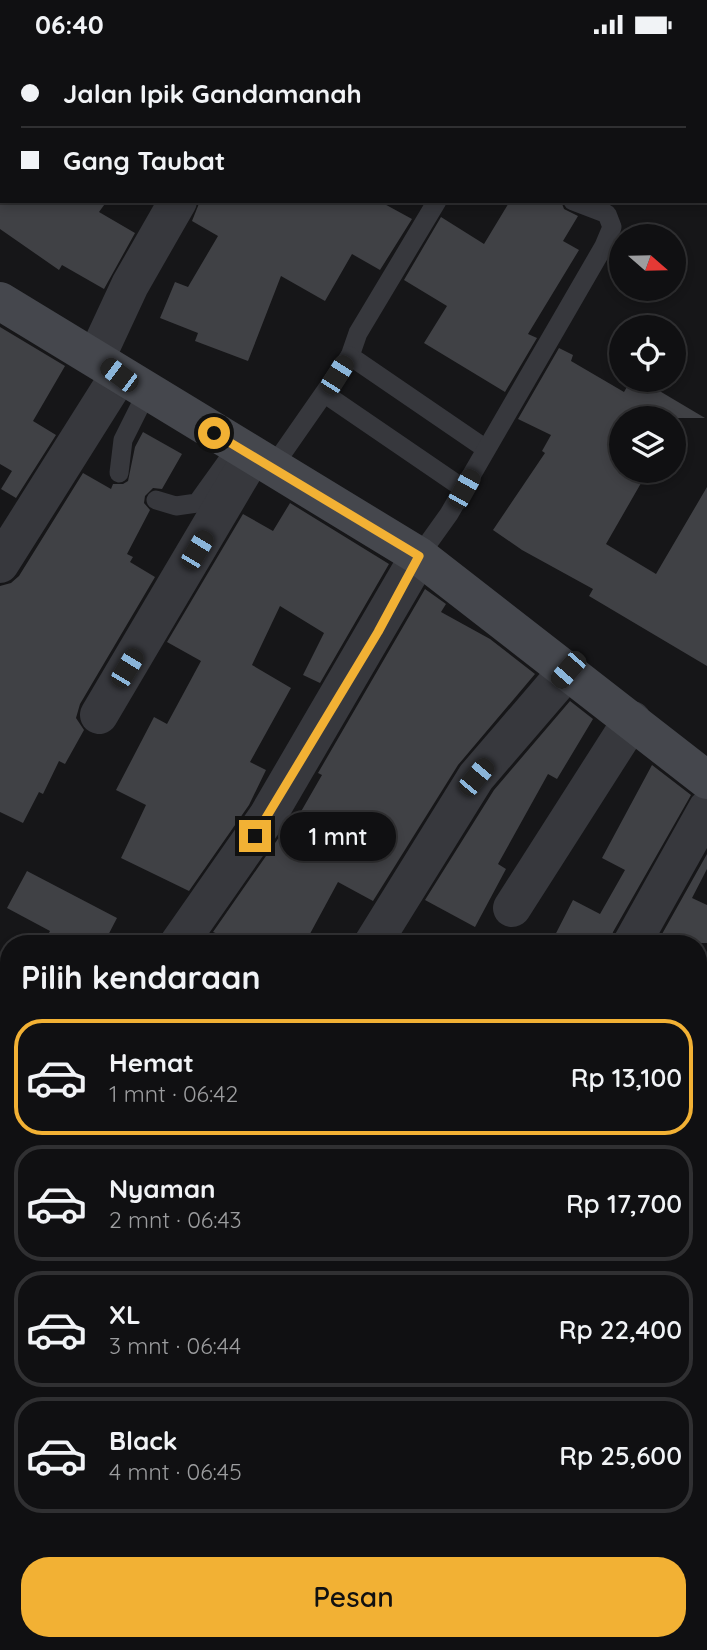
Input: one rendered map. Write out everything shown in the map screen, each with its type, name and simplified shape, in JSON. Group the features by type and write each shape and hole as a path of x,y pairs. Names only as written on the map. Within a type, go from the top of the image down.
{"street":[{"path":"0,564 121,375 130,285 176,203"},
{"path":"0,301 419,556 707,781"},
{"path":"99,715 254,457"},
{"path":"185,935 267,817 419,556"},
{"path":"378,935 476,777 568,670"},
{"path":"512,908 632,720"},
{"path":"636,935 707,809"}],"lane":[{"path":"156,500 176,506 197,503 325,394 436,203"},
{"path":"419,556 464,489 604,246 612,227 607,214 578,203"},
{"path":"349,356 486,449"},
{"path":"119,473 123,440 121,375"},
{"path":"325,394 464,489"}],"building":[{"path":"0,203 106,203 99,212 135,233 104,289 62,265 59,270 0,229"},
{"path":"199,203 383,203 412,219 380,270 352,254 325,301 281,276 248,361 195,341 198,333 160,318 175,282 188,287 218,236 192,221"},
{"path":"509,203 562,203 564,209 578,216 563,241 579,250 528,334 537,338 505,392 424,343 447,306 404,280 441,217 484,244"},
{"path":"0,327 65,366 33,421 56,435 16,498 1,489 12,471 0,464"},
{"path":"559,348 573,355 571,361 609,383 609,392 661,392 685,406 609,406 609,483 641,483 606,544 656,574 707,487 707,666 589,596 593,589 522,550 493,530 545,453 542,451 551,435 518,419"},
{"path":"686,407 705,418 686,418"},
{"path":"143,432 182,454 162,489 153,488 145,496 144,503 150,510 127,554 133,557 130,562 155,577 80,704 76,718 84,730 65,764 59,761 43,794 39,792 23,823 0,812 0,586 11,583 19,576 83,473 111,489 113,484 128,481 135,447"},
{"path":"290,503 389,564 320,683 303,675 324,633 280,606 252,665 291,688 250,762 266,770 249,805 189,891 121,858 146,805 116,790 154,717 167,724 201,661 167,642 243,514 273,531"},
{"path":"425,589 446,604 441,612 490,639 535,674 458,765 373,901 338,882 309,935 217,935 213,932 291,820 295,822 322,775 318,773"},
{"path":"570,701 593,719 557,779 548,774 498,864 506,869 475,927 425,900 494,790"},
{"path":"652,765 691,795 612,935 555,935 573,900 600,914 625,870 602,858"},
{"path":"707,854 707,869 692,898 707,905 707,935 661,935"},
{"path":"27,871 117,918 108,935 48,935 50,931 7,908"}],"route":[{"path":"214,433 419,556 378,632 255,836"}]}
